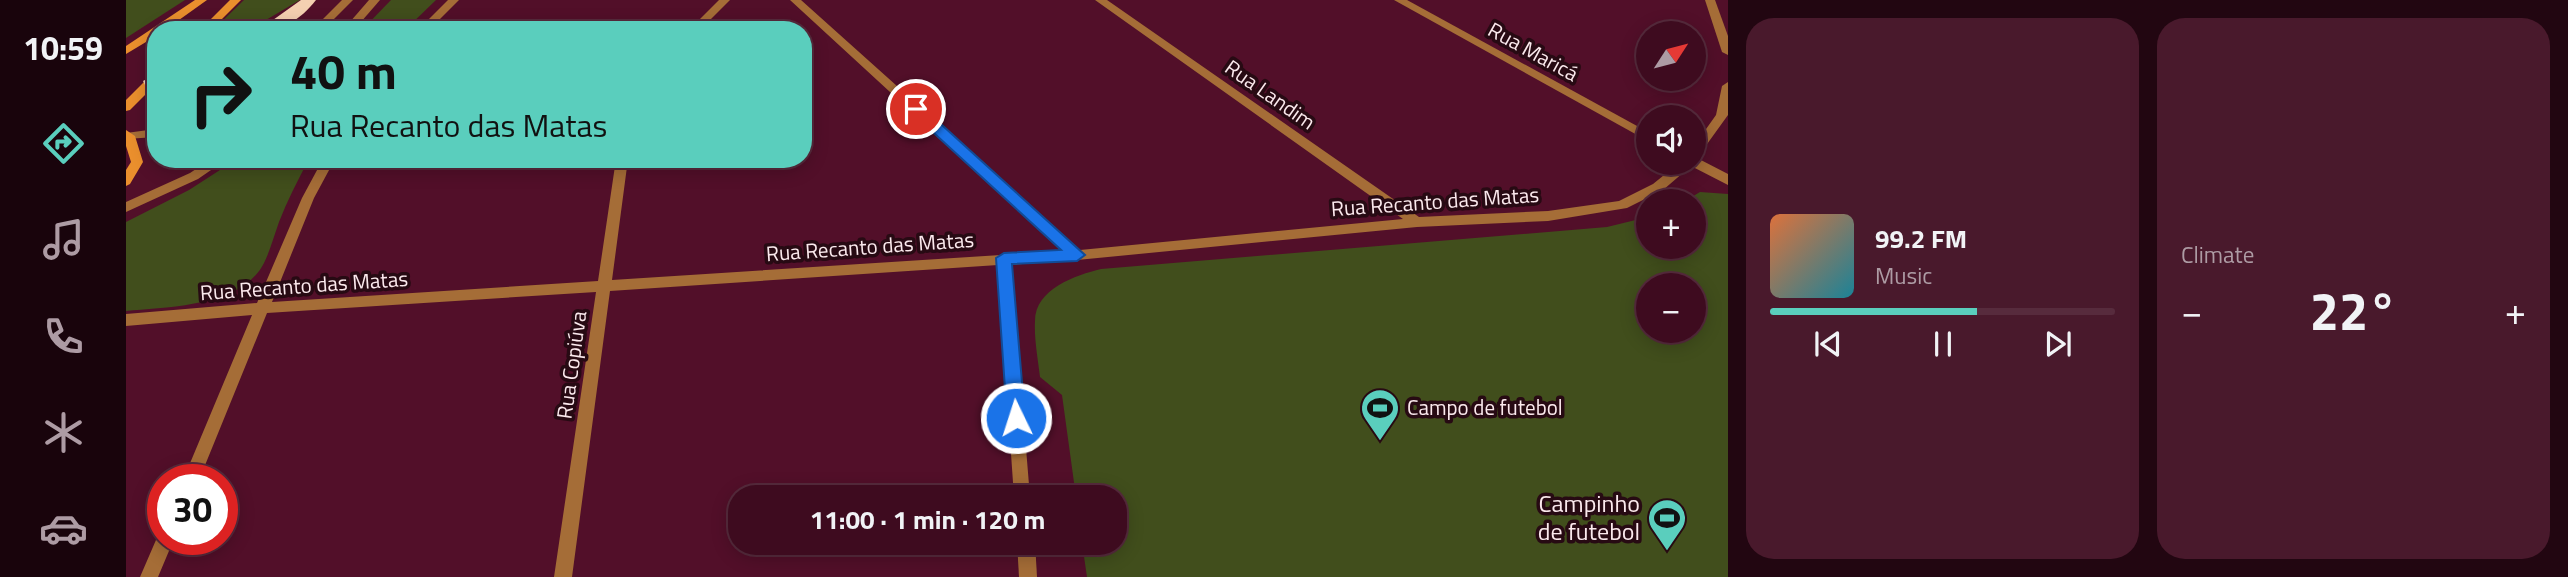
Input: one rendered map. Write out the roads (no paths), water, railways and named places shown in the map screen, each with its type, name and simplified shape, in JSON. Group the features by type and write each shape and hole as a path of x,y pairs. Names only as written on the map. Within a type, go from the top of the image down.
{"highway":[{"path":"281,21 309,0"}],"main road":[{"path":"170,21 202,0"},
{"path":"214,21 236,0"},
{"path":"126,51 147,37"},
{"path":"126,107 147,86"},
{"path":"126,181 137,162 127,135"}],"street":[{"path":"326,21 348,0"},
{"path":"356,21 375,0"},
{"path":"432,21 454,0"},
{"path":"703,21 725,0"},
{"path":"795,0 1077,255"},
{"name":"Rua Landim","path":"1100,0 1417,222"},
{"name":"Rua Maricá","path":"1399,0 1636,130"},
{"path":"1710,0 1728,52"},
{"path":"1706,138 1722,115 1728,86"},
{"path":"127,135 147,134"},
{"path":"126,207 206,168"},
{"path":"198,464 308,198 324,168"},
{"name":"Rua Copiúva","path":"563,577 621,168"},
{"path":"1706,168 1728,180"},
{"name":"Rua Recanto das Matas","path":"126,320 1077,255 1417,222 1548,216 1622,205 1658,187 1672,175"},
{"path":"1004,258 1021,485"},
{"path":"149,577 158,555"},
{"path":"1027,555 1028,577"}],"place":[{"name":"Campo de futebol","path":"1380,442"},
{"name":"Campinho de futebol","path":"1667,552"}]}
